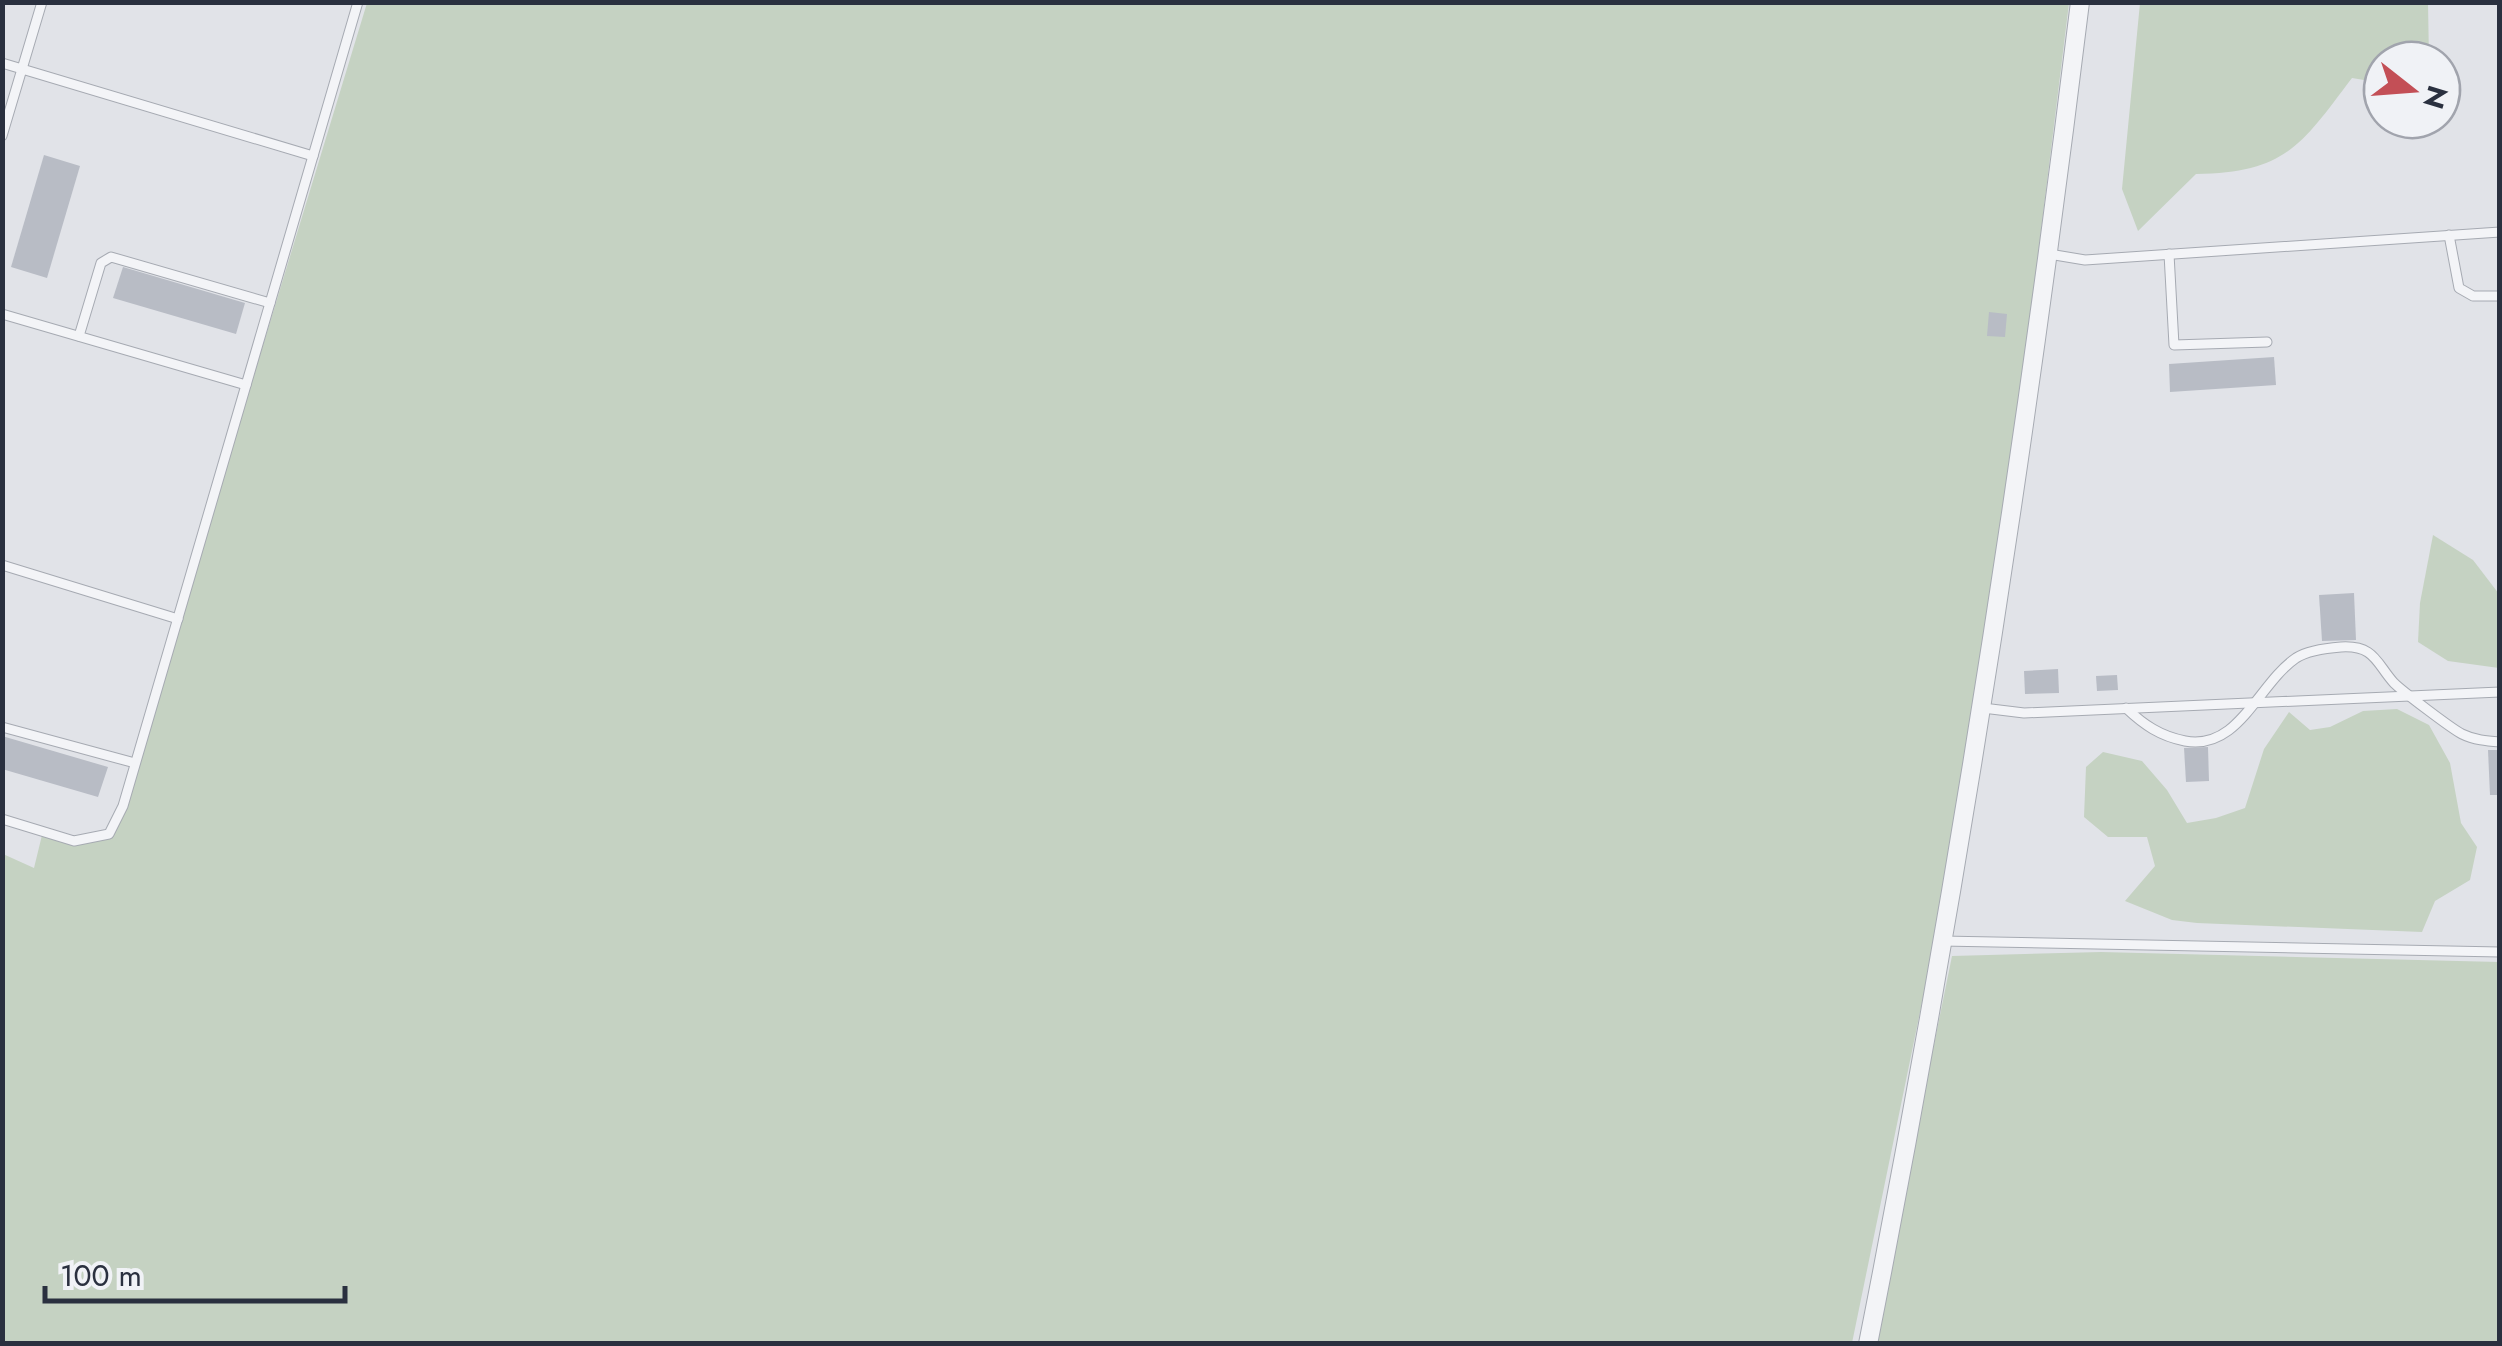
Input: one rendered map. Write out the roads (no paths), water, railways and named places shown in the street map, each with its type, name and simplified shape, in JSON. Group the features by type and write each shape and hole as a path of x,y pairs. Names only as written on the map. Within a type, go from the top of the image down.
{"street":[{"path":"1868,1344 1983,708 2050,254 2080,2"}],"lane":[{"path":"2,136 42,2"},
{"path":"2,818 74,841 108,834 123,806 358,2"},
{"path":"2,63 313,156"},
{"path":"2050,254 2085,260 2500,232"},
{"path":"2448,236 2460,288 2472,296 2500,296"},
{"path":"2169,254 2174,345 2267,342"},
{"path":"79,336 100,263 111,258 270,303"},
{"path":"2,314 246,385"},
{"path":"2,566 178,619"},
{"path":"2126,708 2146,728 2201,744 2223,736 2272,679 2300,655 2341,647 2362,649 2380,660 2393,682 2460,733 2500,742"},
{"path":"1983,708 2024,713 2500,692"},
{"path":"2,726 136,763"},
{"path":"1942,941 2500,952"}]}
